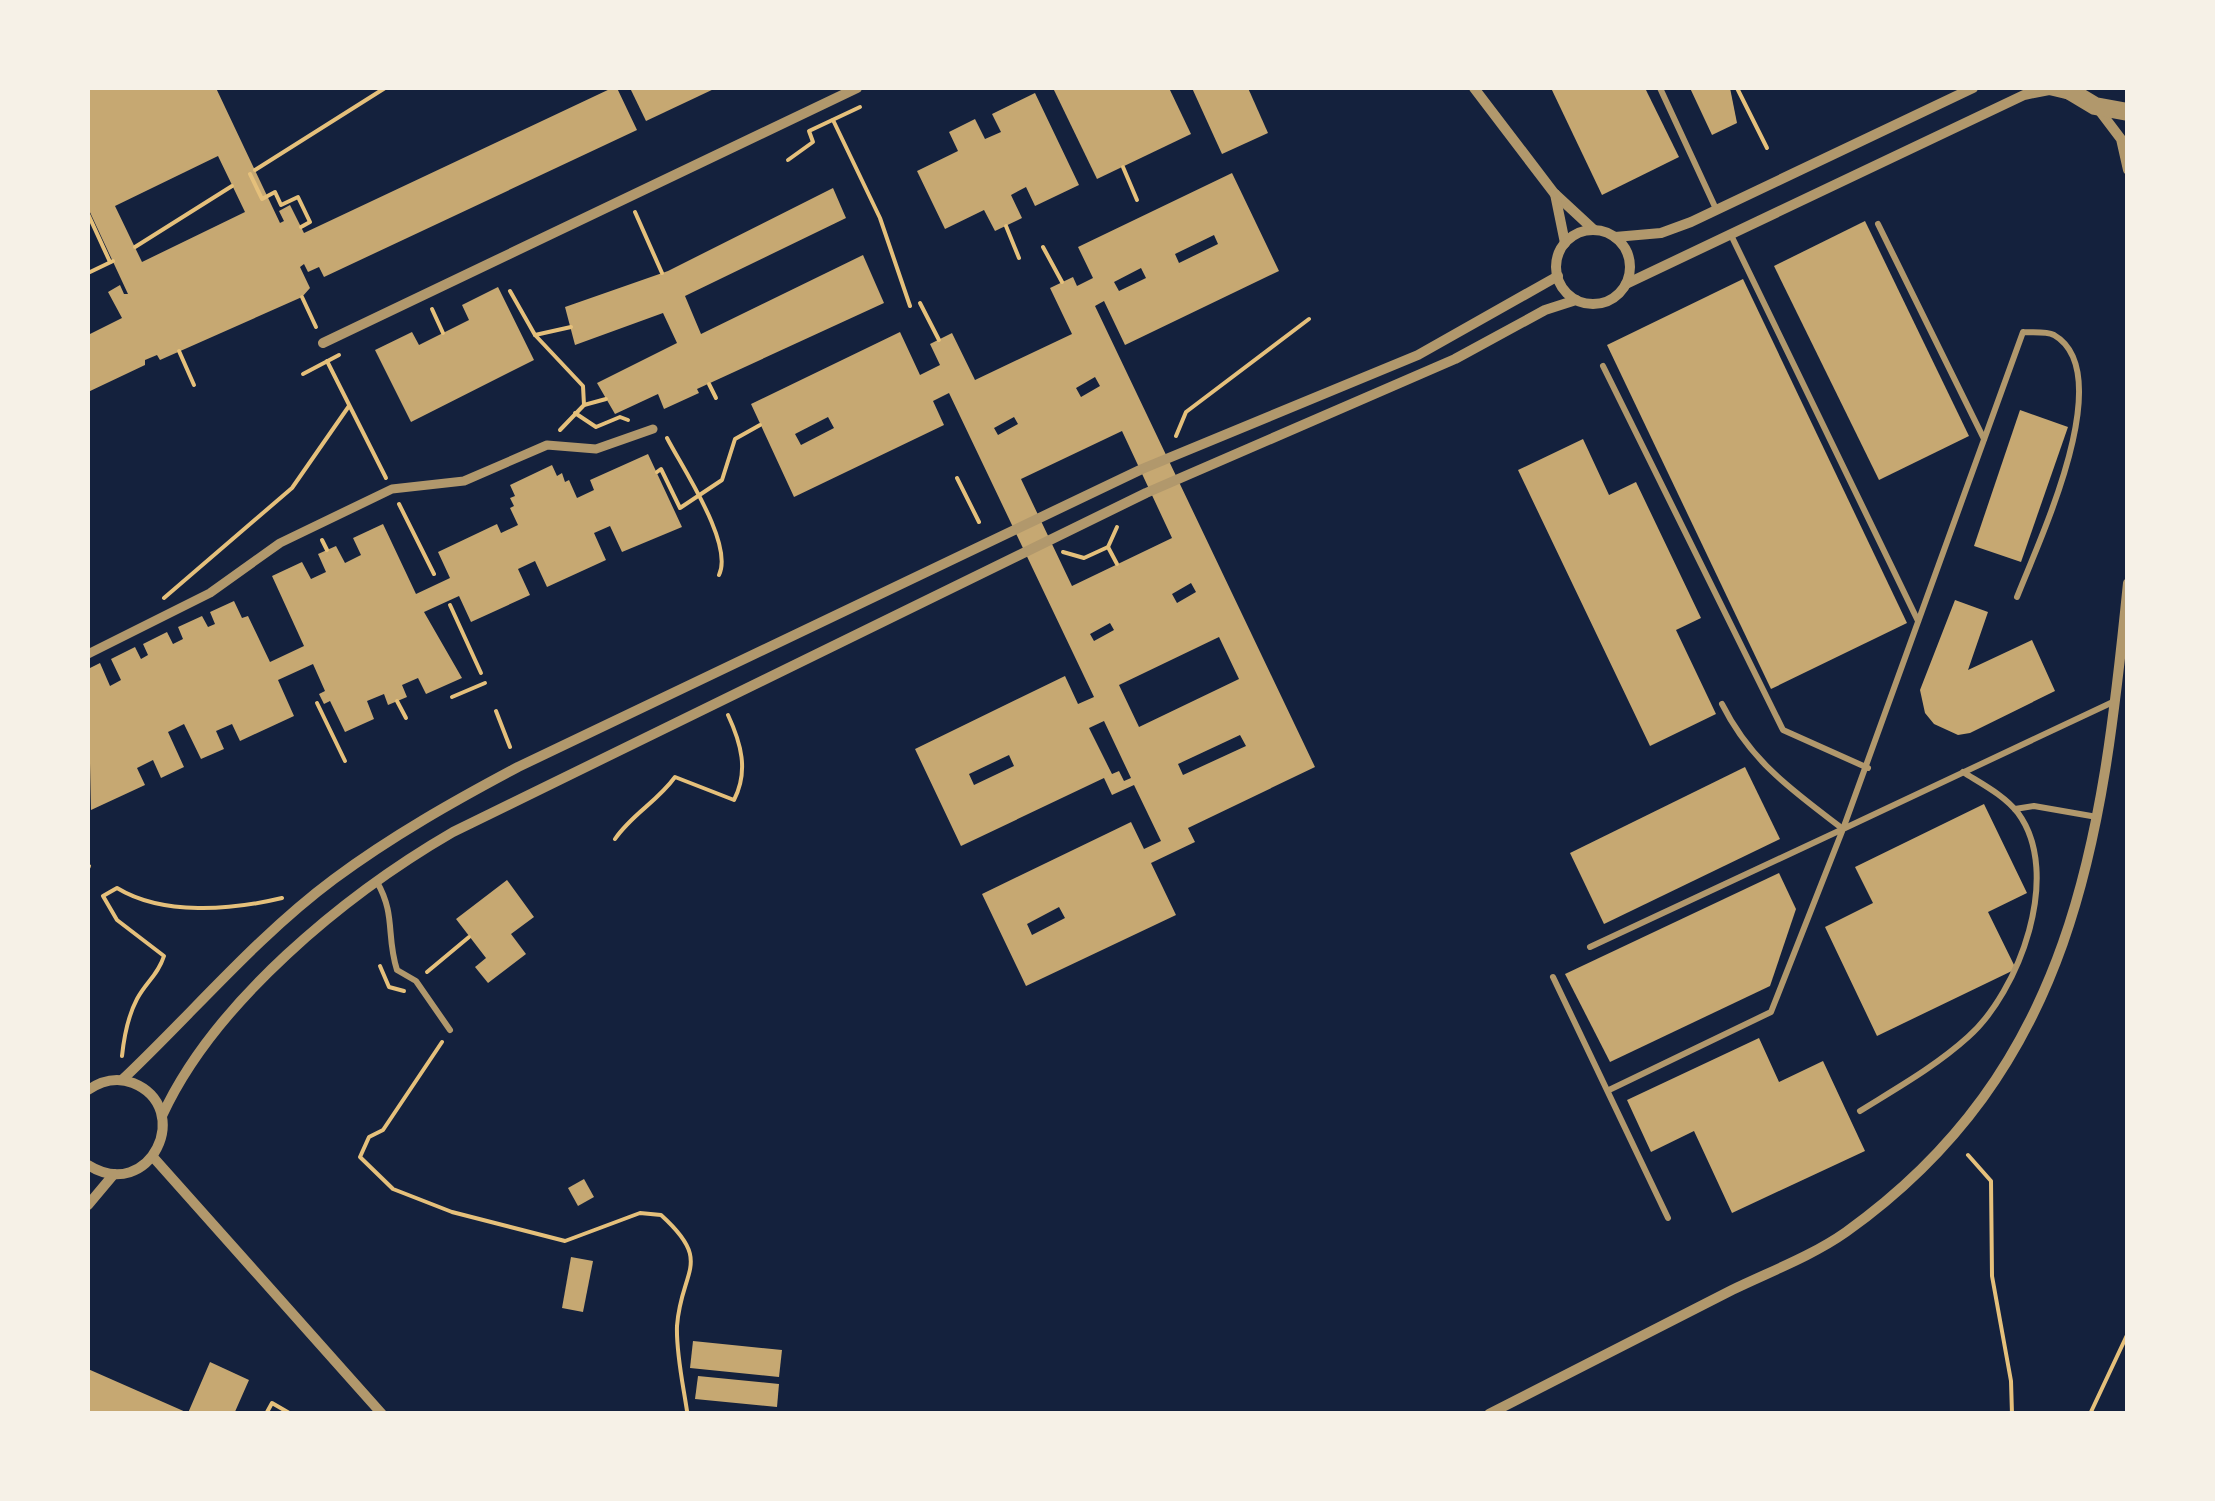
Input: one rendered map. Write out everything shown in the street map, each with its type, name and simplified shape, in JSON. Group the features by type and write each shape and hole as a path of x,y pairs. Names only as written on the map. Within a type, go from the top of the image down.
{"street":[{"path":"323,342 857,88"},
{"path":"1474,88 1554,193 1594,230 1616,237 1662,233 1973,88"},
{"path":"88,1164 114,1174 133,1171 152,1157 161,1140 162,1116 173,1090 217,1030 266,976 376,882 453,832 1146,493 1456,359 1545,310 1576,300 1604,302 1626,284 2024,95 2049,90 2128,112"},
{"path":"2080,98 2121,139 2128,170"},
{"path":"1554,193 1565,243 1557,261 1558,276 1576,300"},
{"path":"1565,243 1594,230"},
{"path":"1616,237 1630,259 1626,284"},
{"path":"122,1080 262,940 332,880 420,820 518,767 1142,469 1418,355 1558,276"},
{"path":"88,654 210,592 280,543 392,490 464,480 547,444 596,449 657,427"},
{"path":"1489,1414 1843,1234 1910,1182 1952,1138 1998,1078 2033,1021 2089,866 2116,700 2128,583"},
{"path":"88,1090 104,1082 122,1080 147,1092 162,1116"},
{"path":"152,1157 382,1414"},
{"path":"88,1205 114,1174"}],"lane":[{"path":"1660,88 1716,209"},
{"path":"1878,224 1984,440"},
{"path":"1730,233 1919,622"},
{"path":"1610,1090 1772,1012 1868,768 2023,332 2052,334 2073,354 2078,383 2076,435 2018,597"},
{"path":"1603,366 1782,730 1868,768"},
{"path":"1590,947 2116,700"},
{"path":"1722,704 1740,741 1780,780 1843,828"},
{"path":"1860,1110 1918,1076 1971,1036 2006,991 2030,933 2034,863 2023,822 2014,809 1962,771"},
{"path":"2014,809 2034,806 2097,817"},
{"path":"376,882 391,907 392,954 397,970 416,980 450,1030"},
{"path":"1553,977 1668,1218"}],"path":[{"path":"300,227 310,222 298,197 281,206 275,192 262,199 253,172 385,88"},
{"path":"1737,88 1767,148"},
{"path":"788,160 813,142 809,131 860,107"},
{"path":"834,120 880,218 910,306"},
{"path":"1124,167 1137,200"},
{"path":"135,248 232,186"},
{"path":"634,212 662,273"},
{"path":"88,214 111,261 88,274"},
{"path":"1006,226 1019,258"},
{"path":"633,234 643,229"},
{"path":"1043,247 1062,282"},
{"path":"510,290 534,335 584,386 584,405"},
{"path":"302,297 316,327"},
{"path":"920,303 939,340"},
{"path":"432,309 444,333"},
{"path":"1175,439 1186,412 1309,319"},
{"path":"534,335 571,328"},
{"path":"178,351 194,385"},
{"path":"303,374 327,362 377,460"},
{"path":"710,384 716,398"},
{"path":"547,444 584,405 606,399"},
{"path":"159,601 292,488 350,406"},
{"path":"575,413 596,427 620,417 657,427 720,542 725,563 719,576"},
{"path":"656,472 661,469 680,508 699,499 722,480 735,439 760,424"},
{"path":"957,478 979,522"},
{"path":"392,490 434,574"},
{"path":"1059,551 1084,558 1108,547 1120,522"},
{"path":"1108,547 1117,564"},
{"path":"450,605 482,672"},
{"path":"452,697 485,682"},
{"path":"397,701 406,718"},
{"path":"318,702 345,761"},
{"path":"496,711 510,746"},
{"path":"614,839 629,817 658,799 675,777 734,800 742,785 742,750 728,715"},
{"path":"122,1056 124,1036 138,997 159,974 164,956 117,920 103,896 117,888 154,902 193,906 248,906 286,898"},
{"path":"416,980 470,936"},
{"path":"450,1030 383,1130 368,1137 360,1157 393,1189 452,1212 565,1241 640,1212 662,1215 691,1246 692,1262 677,1326 687,1412"},
{"path":"1968,1155 1991,1181 1992,1276 2012,1381 2012,1414"},
{"path":"2090,1414 2128,1332"},
{"path":"266,1414 272,1403 290,1414"}],"building":[{"path":"88,88 216,88 280,223 284,221 279,211 290,205 304,233 612,88 617,88 637,130 324,277 319,267 308,272 304,264 300,267 310,288 302,297 160,360 157,355 145,360 145,365 88,392 88,335 122,318 108,292 120,285 128,294 88,208","holes":["218,156 245,212 142,262 115,206"]},
{"path":"630,88 716,88 646,121"},
{"path":"1053,88 1169,88 1191,134 1097,179"},
{"path":"1192,88 1248,88 1268,133 1222,154"},
{"path":"1551,88 1645,88 1679,157 1602,195"},
{"path":"1690,88 1730,88 1737,123 1712,135"},
{"path":"1035,93 1079,185 1035,206 1026,187 1011,195 1022,218 995,231 984,210 945,229 917,171 958,151 949,132 975,119 985,139 1001,132 992,114"},
{"path":"1232,173 1279,271 1125,345 1104,301 1095,306 1315,767 1188,828 1195,842 1151,863 1176,915 1026,986 982,894 1131,822 1144,849 1161,841 1134,785 1112,795 1104,778 961,846 915,749 1065,676 1078,704 1094,697 949,393 933,401 944,425 794,497 751,404 900,332 920,375 940,365 930,344 952,333 975,380 1072,334 1050,288 1073,277 1077,286 1093,278 1078,247","holes":["1214,235 1218,244 1179,263 1175,254","1141,268 1146,278 1119,291 1114,282","1095,377 1100,386 1081,397 1076,388","828,417 834,428 801,445 795,434","1014,417 1018,424 998,435 994,428","1122,431 1172,538 1072,586 1021,479","1191,583 1196,592 1177,603 1172,594","1110,623 1114,630 1094,641 1090,634","1219,637 1239,679 1139,727 1119,685","1104,721 1131,778 1124,781 1119,771 1112,774 1089,728","1240,735 1246,746 1183,775 1178,764","1009,755 1014,766 974,785 969,774","1059,907 1065,918 1032,935 1027,924"]},
{"path":"833,188 846,218 685,296 701,334 863,255 884,303 697,389 699,393 664,409 658,394 615,414 597,383 677,343 663,313 575,345 565,307 668,271"},
{"path":"1865,221 1969,436 1879,480 1774,266"},
{"path":"1743,279 1907,623 1771,689 1607,345"},
{"path":"498,287 534,360 411,422 375,350 412,332 419,345 469,320 462,305"},
{"path":"2020,410 2068,427 2021,562 1974,546"},
{"path":"1583,439 1609,495 1636,482 1701,618 1676,630 1716,714 1650,746 1518,470"},
{"path":"648,454 682,527 622,552 610,526 594,533 606,560 547,587 535,561 518,569 530,595 471,622 459,596 424,612 462,678 426,694 418,678 402,685 407,697 388,705 384,694 367,701 374,719 345,732 330,701 324,704 319,694 325,691 313,664 278,680 294,716 240,741 232,724 216,731 224,749 201,759 184,724 168,732 184,767 161,778 153,760 137,768 145,785 91,810 88,669 100,663 110,686 121,680 111,659 135,647 141,659 148,655 143,644 167,632 173,644 183,639 178,627 202,616 208,627 215,624 210,612 234,601 242,618 248,616 270,662 304,646 272,576 302,562 311,579 326,572 318,554 336,546 345,563 361,555 353,538 383,524 416,594 450,578 438,552 497,524 501,533 518,525 510,508 514,506 510,498 515,496 510,485 552,465 557,476 562,473 565,482 569,480 577,498 594,490 590,480"},
{"path":"1955,600 1988,612 1968,670 2032,640 2055,691 1970,733 1958,735 1934,724 1925,713 1920,690"},
{"path":"1745,767 1780,839 1604,924 1570,853"},
{"path":"1984,804 2027,893 1988,912 2016,969 1877,1036 1825,927 1873,903 1855,867"},
{"path":"1779,873 1796,909 1770,986 1610,1062 1565,974"},
{"path":"507,880 534,917 511,934 526,954 488,983 475,967 486,958 456,919"},
{"path":"1759,1038 1779,1082 1823,1061 1865,1151 1732,1213 1694,1131 1651,1152 1627,1100"},
{"path":"584,1179 594,1197 578,1206 568,1188"},
{"path":"571,1257 593,1261 583,1312 562,1308"},
{"path":"693,1341 782,1350 779,1377 690,1368"},
{"path":"210,1362 249,1380 234,1414 88,1414 88,1369 188,1413"},
{"path":"698,1376 779,1384 777,1407 695,1399"}]}
